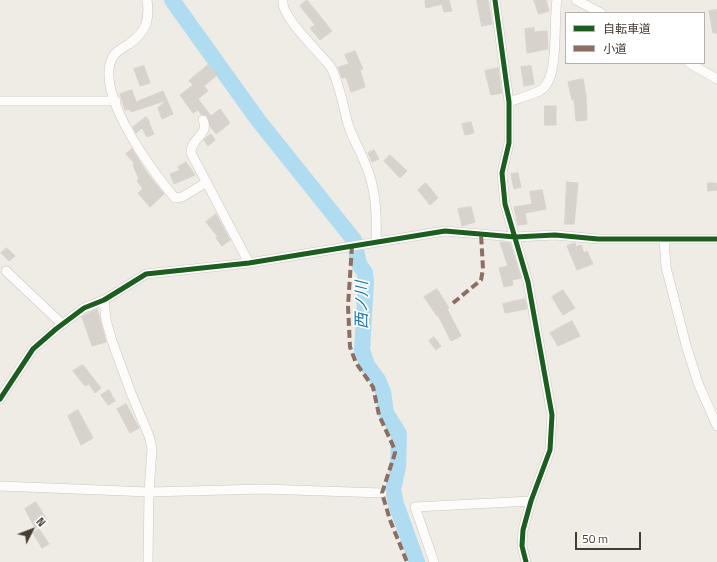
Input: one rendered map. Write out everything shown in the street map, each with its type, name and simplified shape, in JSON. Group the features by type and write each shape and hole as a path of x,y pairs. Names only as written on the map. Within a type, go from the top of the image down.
{"street":[{"path":"147,0 149,14 145,29 114,55 110,64 110,83 132,141 175,198 182,196 207,182"},
{"path":"283,0 284,9 292,21 333,71 350,132 365,162 374,189 377,222 376,242"},
{"path":"496,0 509,102 509,143 502,173 505,204 529,290 552,415 550,450 531,501 522,538 526,562"},
{"path":"509,102 541,90 551,78 554,66 554,31 557,0"},
{"path":"576,0 599,12"},
{"path":"691,64 717,79"},
{"path":"0,101 116,101"},
{"path":"202,120 205,130 191,146 191,153 250,263"},
{"path":"0,399 33,349 62,324 84,308 104,300 146,274 250,263 445,231 515,236 554,235 598,239 717,240"},
{"path":"664,239 666,267 686,345 698,383 717,426"},
{"path":"6,271 62,324"},
{"path":"104,300 106,320 121,368 149,436 152,448 149,492 148,562"},
{"path":"0,486 149,492 263,489 382,493"},
{"path":"434,562 415,507 531,501"}],"building":[{"path":"307,0 332,31 320,40 310,28 315,25 300,6"},
{"path":"449,0 452,11 444,12 442,4 426,8 425,1"},
{"path":"477,0 488,0 492,24 482,26"},
{"path":"534,0 546,0 549,11 539,14"},
{"path":"717,10 717,33 713,33 709,11"},
{"path":"534,28 534,32 547,31 548,49 527,53 525,29"},
{"path":"355,51 363,69 360,70 365,87 351,92 346,77 342,78 338,67 349,64 345,55"},
{"path":"208,65 217,75 204,86 208,91 198,99 211,116 220,109 230,123 216,134 210,126 207,116 201,114 198,110 193,113 180,95 193,85 189,81"},
{"path":"144,66 150,83 140,86 134,69"},
{"path":"531,66 534,84 524,86 521,67"},
{"path":"498,68 502,93 491,95 485,71"},
{"path":"583,79 586,96 587,120 576,121 574,99 572,100 568,82"},
{"path":"132,90 136,102 163,91 167,100 131,112 130,109 125,110 120,94"},
{"path":"167,100 173,114 162,119 158,108"},
{"path":"545,106 556,106 556,125 545,125"},
{"path":"146,117 150,122 149,123 154,134 147,137 142,128 136,133 133,127"},
{"path":"471,122 474,133 465,135 462,124"},
{"path":"211,134 215,140 208,146 204,140"},
{"path":"132,149 147,173 164,194 150,207 138,193 143,189 137,181 139,179 133,165 135,164 126,154"},
{"path":"374,150 379,159 372,162 368,153"},
{"path":"390,155 407,171 400,178 384,161"},
{"path":"186,162 195,175 174,184 170,174 180,170 178,167"},
{"path":"518,173 521,187 514,189 511,174"},
{"path":"567,182 578,183 574,224 565,224"},
{"path":"426,183 438,198 430,205 418,190"},
{"path":"708,183 716,183 717,190 708,191"},
{"path":"542,190 546,209 525,213 527,224 518,225 514,207 532,204 530,192"},
{"path":"471,207 475,222 462,226 458,209"},
{"path":"216,214 230,240 222,246 216,238 218,237 206,222"},
{"path":"500,243 510,243 521,278 512,280 513,285 504,287 499,268 508,266"},
{"path":"575,243 576,247 581,245 584,253 587,251 593,264 577,270 567,246"},
{"path":"7,248 15,256 9,261 1,253"},
{"path":"437,289 449,308 447,309 461,336 451,341 438,315 437,316 424,297"},
{"path":"563,290 575,308 563,315 552,297"},
{"path":"525,299 527,309 505,313 503,304"},
{"path":"97,309 106,342 92,346 82,317"},
{"path":"572,321 580,336 558,346 550,333"},
{"path":"434,337 441,346 436,350 429,341"},
{"path":"83,365 101,388 95,393 89,384 85,386 73,371"},
{"path":"109,390 115,401 108,405 101,395"},
{"path":"126,404 139,428 130,433 117,409"},
{"path":"78,410 93,438 81,445 68,416"},
{"path":"36,502 47,520 35,528 25,509"},
{"path":"39,529 49,544 42,548 33,533"}],"waterway":[{"name":"西ノ川","path":"172,0 258,120 354,240 359,264 365,273 366,281 362,350 367,365 378,380 383,392 386,413 399,434 398,467 393,489 396,504 417,562"}],"marked path":[{"path":"453,303 481,280 483,269 481,234"},
{"path":"352,246 348,306 350,347 356,363 373,387 379,415 394,448 395,453 382,493 390,520 407,562"}],"cycle path":[{"path":"495,0 509,102 509,143 502,173 505,204 528,282 552,415 550,450 531,501 523,530 522,546 526,562"},
{"path":"0,399 33,349 56,329 84,308 104,300 146,274 249,263 445,231 515,237 555,235 598,239 717,239"}]}
